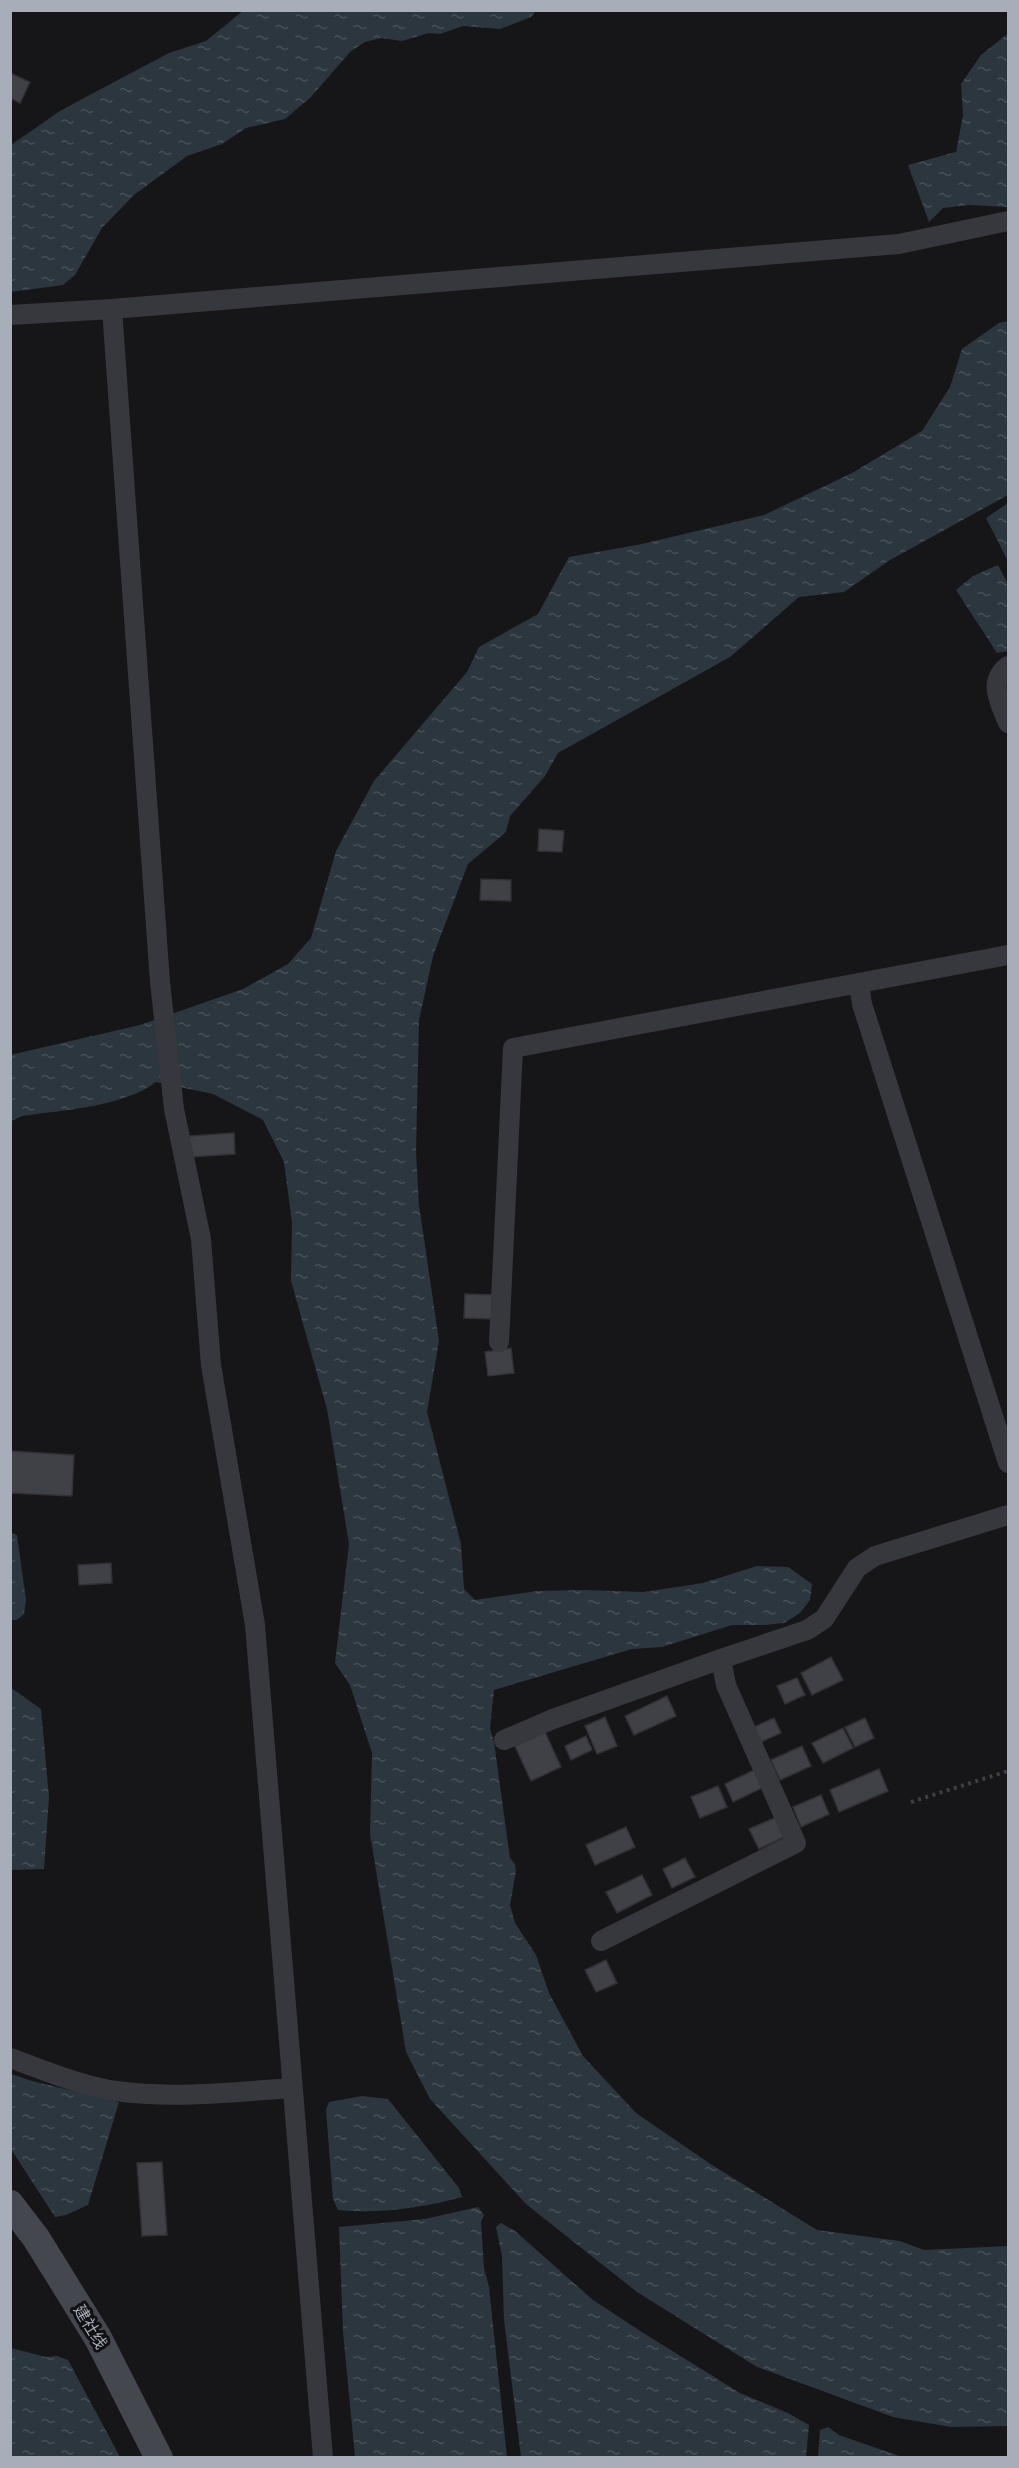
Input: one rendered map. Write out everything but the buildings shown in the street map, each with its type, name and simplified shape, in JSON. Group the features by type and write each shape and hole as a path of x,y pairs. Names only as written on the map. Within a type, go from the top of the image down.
{"main road":[{"name":"建社线","path":"10,2204 36,2238 98,2338 159,2457"}],"street":[{"path":"10,315 112,309 899,244 1008,221"},
{"path":"112,309 160,982 174,1109 201,1239 211,1365 255,1625 323,2457"},
{"path":"1008,666 997,678 995,689 1008,723"},
{"path":"499,1342 513,1048 1008,955"},
{"path":"859,983 862,1004 1008,1463"},
{"path":"504,1740 553,1719 807,1630 824,1619 857,1568 875,1556 1008,1515"},
{"path":"601,1941 796,1844 726,1685 721,1659"},
{"path":"10,2058 115,2091 229,2092 292,2088"}],"path":[{"path":"911,1802 1008,1771"}],"water":[{"path":"244,10 536,11 531,17 500,29 463,26 440,34 429,33 402,41 381,38 365,42 350,52 311,97 285,119 246,128 222,144 187,156 134,195 102,228 75,275 63,285 11,292 11,145 60,111 97,91 169,53 206,41"},
{"path":"1008,35 1008,207 969,205 943,208 929,222 908,165 956,152 963,115 961,84 981,55"},
{"path":"1008,321 1008,495 890,560 844,592 799,597 730,657 558,753 545,776 510,816 506,832 468,864 433,956 419,1020 416,1152 419,1205 439,1341 427,1412 461,1544 464,1589 475,1600 537,1591 644,1592 703,1583 757,1566 788,1567 812,1584 810,1600 800,1613 784,1623 732,1625 662,1647 632,1649 494,1690 490,1728 494,1742 510,1858 515,1864 516,1871 510,1905 515,1923 536,1955 549,1993 583,2056 636,2113 712,2165 817,2230 900,2241 924,2250 1008,2246 1008,2426 951,2427 893,2417 757,2367 637,2292 526,2204 430,2099 406,2052 370,1834 372,1753 350,1685 335,1663 349,1544 327,1409 291,1281 292,1223 284,1162 263,1120 213,1094 156,1082 127,1097 110,1102 22,1116 11,1121 10,1055 140,1025 243,989 288,964 311,938 336,851 374,781 467,672 479,647 538,614 569,557 642,544 764,515 852,473 922,431 950,387 962,349 999,323"},
{"path":"1008,503 1008,561 986,518"},
{"path":"998,565 1008,584 1008,651 997,653 956,590 973,576"},
{"path":"10,1532 17,1535 26,1600 24,1614 17,1620 11,1620"},
{"path":"10,1687 41,1709 49,1797 44,1869 11,1870"},
{"path":"11,2074 119,2102 88,2205 66,2215 55,2217 11,2149"},
{"path":"362,2096 388,2099 459,2188 462,2197 400,2209 338,2210 333,2199 326,2110 329,2102"},
{"path":"478,2207 484,2215 481,2222 484,2268 489,2287 507,2457 355,2457 343,2332 339,2227 425,2219"},
{"path":"501,2223 515,2231 593,2300 740,2393 788,2413 809,2425 806,2457 521,2457 504,2320 502,2256 496,2227"},
{"path":"11,2348 68,2360 120,2457 11,2457"},
{"path":"828,2427 839,2435 902,2457 818,2457 820,2430"}]}
